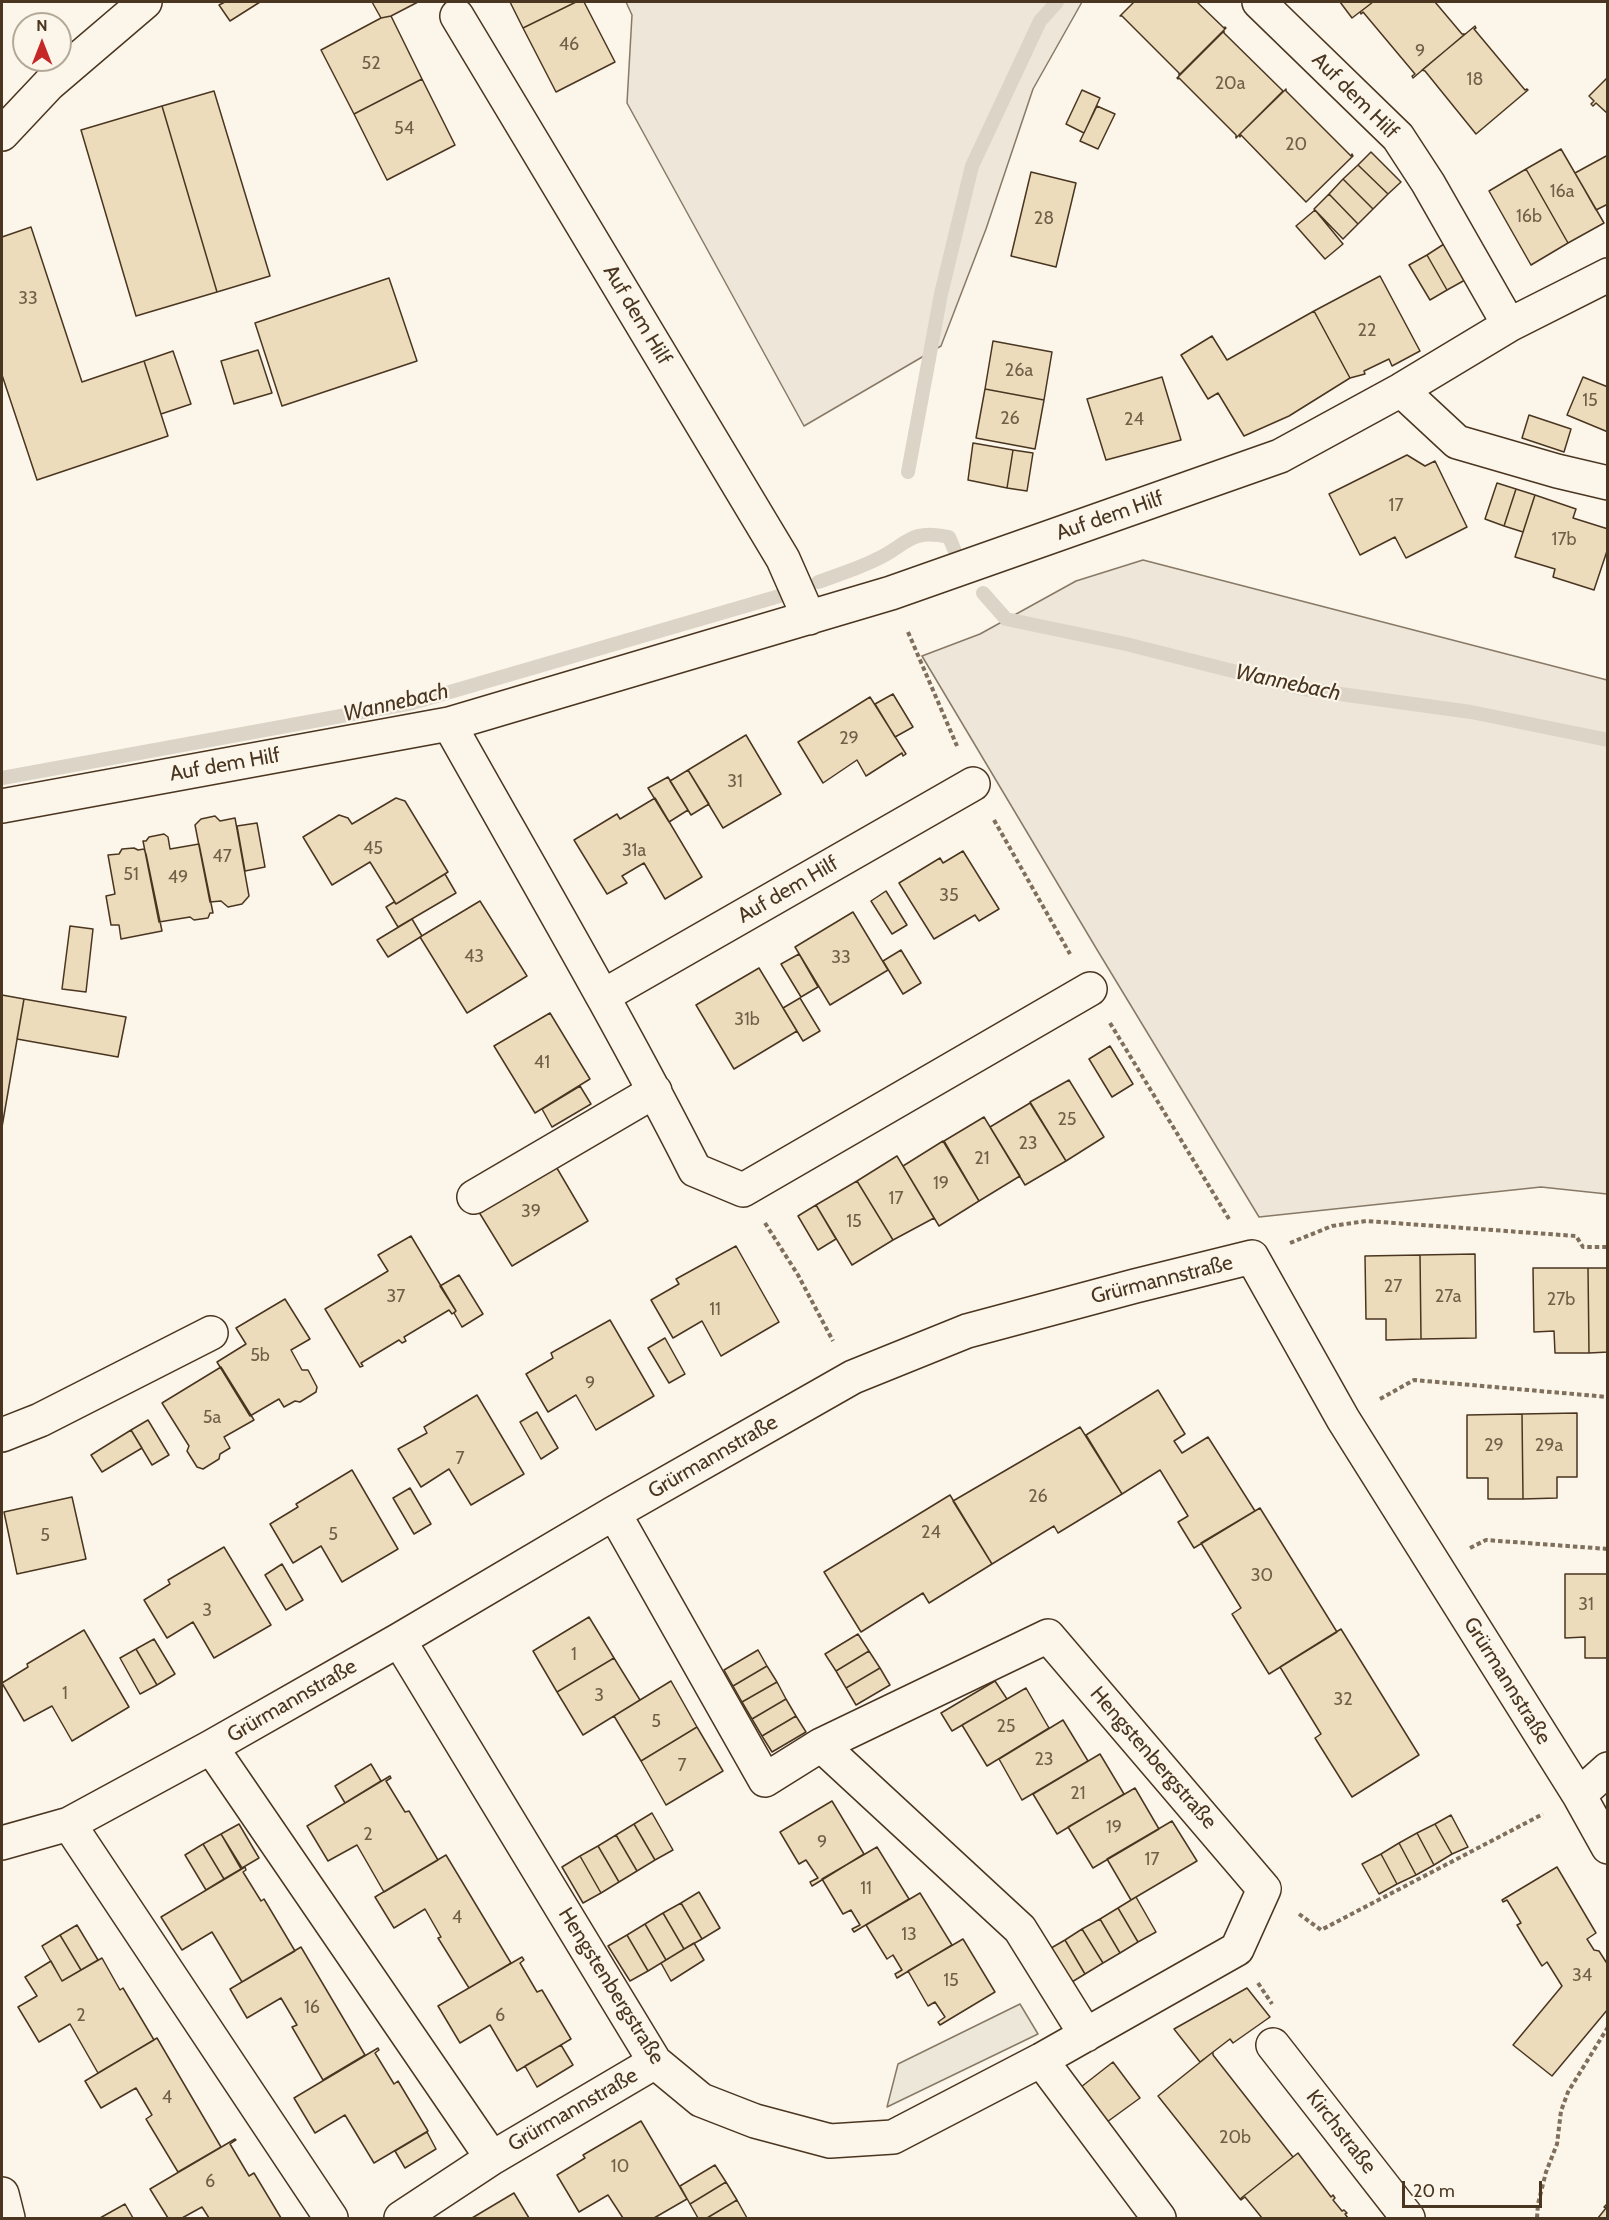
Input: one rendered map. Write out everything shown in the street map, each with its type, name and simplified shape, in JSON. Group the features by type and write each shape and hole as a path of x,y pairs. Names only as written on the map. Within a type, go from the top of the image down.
{"street":[{"path":"2,134 49,84 145,2"},
{"name":"Auf dem Hilf","path":"1259,2 1398,137 1428,183 1509,325"},
{"name":"Auf dem Hilf","path":"457,16 783,559 804,606"},
{"name":"Auf dem Hilf","path":"2,806 449,724 804,606 891,593 1280,456 1401,390 1509,325 1608,275"},
{"path":"1401,390 1457,441 1557,471 1608,483"},
{"path":"449,724 603,996 695,1170 743,1190 1090,989"},
{"name":"Auf dem Hilf","path":"603,996 974,784"},
{"path":"474,1197 655,1091"},
{"name":"Grürmannstraße","path":"2,1843 69,1824 211,1747 853,1377 967,1332 1252,1257 1343,1419 1579,1795 1608,1847"},
{"path":"2,1435 40,1420 211,1333"},
{"name":"Hengstenbergstraße","path":"614,1513 765,1780 821,1744 1048,1636 1264,1889"},
{"name":"Hengstenbergstraße","path":"399,1640 655,2062 700,2100 755,2121 830,2141 893,2137 1041,2060 1237,1949"},
{"path":"821,1744 1020,1929 1086,2035"},
{"name":"Grürmannstraße","path":"211,1747 492,2158"},
{"path":"1579,1795 1608,1769"},
{"path":"69,1824 332,2218"},
{"path":"1237,1949 1264,1889"},
{"name":"Kirchstraße","path":"1273,2044 1408,2218"},
{"path":"1041,2060 1159,2218"},
{"name":"Grürmannstraße","path":"401,2218 492,2158 655,2062"},
{"path":"2,2194 8,2218"}],"path":[{"path":"891,593 974,784 1090,989 1252,1257"},
{"path":"743,1190 798,1275 853,1377"},
{"name":"Grürmannstraße","path":"1252,1257 1332,1226 1366,1221 1576,1236 1583,1246 1608,1247"},
{"path":"1343,1419 1414,1380 1608,1397"},
{"path":"1435,1567 1486,1540 1608,1549"},
{"path":"1264,1889 1321,1930 1579,1795"},
{"path":"1237,1949 1271,2002 1278,2018 1271,2031 1273,2044"},
{"path":"1537,2218 1538,2204 1546,2172 1557,2144 1561,2111 1568,2092 1608,2027"}],"shaded area":[{"path":"626,2 1082,2 1033,89 986,229 941,346 804,426 627,103 632,15"},
{"path":"1143,560 1607,680 1607,1194 1541,1187 1259,1217 922,656 980,634 1076,581"},
{"path":"1020,2004 1038,2034 887,2107 898,2064"}],"building":[{"path":"225,2 260,2 230,21 219,5"},
{"path":"372,2 418,2 391,16 381,18"},
{"path":"510,2 576,2 523,28"},
{"path":"576,2 584,2 615,62 556,92 523,28"},
{"path":"1134,2 1197,2 1226,28 1179,75 1120,16"},
{"path":"1340,2 1373,2 1352,18"},
{"path":"1373,2 1435,2 1462,34 1465,34 1413,78 1415,74 1363,12 1361,14 1360,12"},
{"path":"391,16 422,79 354,114 321,50 381,18"},
{"path":"1475,26 1474,29 1525,90 1528,90 1476,134 1422,70"},
{"path":"1224,31 1283,91 1236,138 1236,135 1177,78"},
{"path":"1608,77 1608,114 1596,103 1593,106 1591,104 1594,101 1589,96"},
{"path":"422,79 455,145 387,180 354,114"},
{"path":"1286,89 1353,156 1306,202 1239,135"},
{"path":"1082,90 1100,98 1084,133 1066,124"},
{"path":"214,91 270,276 217,292 162,106"},
{"path":"162,106 217,292 136,316 81,130"},
{"path":"1097,106 1115,114 1098,149 1080,141"},
{"path":"1561,149 1604,223 1568,243 1526,169"},
{"path":"1371,152 1401,182 1388,194 1358,165"},
{"path":"1608,155 1608,204 1596,210 1575,173"},
{"path":"1358,165 1388,194 1373,209 1343,179"},
{"path":"1526,169 1568,243 1531,265 1489,191"},
{"path":"1031,172 1076,183 1056,267 1011,256"},
{"path":"1343,179 1373,209 1358,224 1329,194"},
{"path":"1329,194 1358,224 1343,239 1314,209"},
{"path":"1315,210 1343,244 1325,259 1296,226"},
{"path":"31,227 82,382 144,361 168,436 37,480 2,375 2,237"},
{"path":"1444,244 1465,280 1447,290 1427,255"},
{"path":"1427,255 1447,290 1430,300 1409,265"},
{"path":"1380,276 1420,351 1392,366 1389,359 1364,371 1365,374 1350,378 1314,311"},
{"path":"389,278 417,361 282,406 255,323"},
{"path":"1314,311 1350,378 1289,416 1244,436 1218,393 1208,399 1181,355 1212,336 1227,360"},
{"path":"993,341 1052,352 1044,400 985,389"},
{"path":"258,350 272,393 234,404 221,361"},
{"path":"173,351 191,404 161,414 144,361"},
{"path":"1162,377 1181,440 1106,460 1087,399"},
{"path":"1583,377 1608,387 1608,432 1567,415"},
{"path":"985,389 1044,400 1035,449 976,438"},
{"path":"1529,415 1571,429 1564,452 1522,438"},
{"path":"973,443 1013,450 1007,488 968,480"},
{"path":"1013,450 1033,453 1027,491 1007,488"},
{"path":"1407,455 1425,466 1435,461 1467,527 1406,558 1395,537 1360,555 1329,494"},
{"path":"1497,483 1516,489 1504,526 1485,519"},
{"path":"1516,489 1535,495 1523,532 1504,526"},
{"path":"1535,495 1576,509 1573,518 1608,529 1608,548 1594,590 1553,577 1555,569 1515,557"},
{"path":"893,694 913,727 895,737 875,704"},
{"path":"870,697 906,754 903,756 902,753 866,776 857,760 823,783 798,742"},
{"path":"746,735 781,794 723,828 688,770"},
{"path":"688,770 709,804 691,815 670,781"},
{"path":"668,777 688,810 669,822 648,788"},
{"path":"396,798 405,801 448,872 396,904 370,862 332,885 303,837 339,815 348,818 352,824"},
{"path":"655,798 702,877 665,899 644,863 622,876 627,883 607,894 574,840 617,814 620,819"},
{"path":"215,816 220,821 235,818 249,896 242,904 228,907 221,901 210,902 195,825 201,819"},
{"path":"257,823 265,867 245,871 237,826"},
{"path":"164,834 168,837 170,849 199,844 213,913 210,913 208,918 194,920 190,917 159,922 143,841 149,837"},
{"path":"122,849 144,849 146,854 162,931 121,939 119,925 111,925 106,896 115,894 108,855 119,854"},
{"path":"963,851 999,909 979,921 975,915 934,939 899,883 940,858 943,863"},
{"path":"445,874 456,893 398,927 386,907 394,902 396,904"},
{"path":"886,891 907,925 892,934 871,901"},
{"path":"480,901 527,976 467,1013 420,937"},
{"path":"853,912 888,970 830,1005 795,947"},
{"path":"412,919 422,936 388,957 377,940"},
{"path":"70,926 93,929 86,992 62,989"},
{"path":"901,950 921,983 903,994 883,961"},
{"path":"799,954 818,987 801,997 781,964"},
{"path":"759,968 797,1031 734,1069 696,1005"},
{"path":"2,995 24,999 2,1127"},
{"path":"800,998 820,1031 803,1041 783,1008"},
{"path":"24,999 126,1017 118,1057 17,1039"},
{"path":"550,1013 590,1079 535,1113 494,1046"},
{"path":"1110,1046 1133,1084 1112,1097 1089,1059"},
{"path":"1069,1080 1104,1137 1066,1161 1030,1102"},
{"path":"580,1086 591,1104 552,1127 542,1109"},
{"path":"1030,1103 1066,1161 1025,1185 990,1127"},
{"path":"984,1117 1020,1176 979,1201 944,1141"},
{"path":"943,1141 979,1201 939,1226 903,1166"},
{"path":"897,1156 934,1218 893,1240 857,1181"},
{"path":"551,1158 588,1221 512,1266 474,1204"},
{"path":"857,1181 893,1240 852,1265 816,1205"},
{"path":"816,1205 836,1239 818,1250 798,1216"},
{"path":"411,1236 456,1311 452,1314 449,1310 404,1337 406,1341 402,1343 399,1340 361,1363 363,1366 360,1367 325,1309 388,1271 378,1255"},
{"path":"736,1246 779,1322 721,1356 702,1321 673,1338 651,1300 679,1284 676,1279"},
{"path":"1475,1254 1476,1338 1421,1339 1420,1255"},
{"path":"1420,1255 1421,1339 1386,1340 1386,1319 1366,1319 1365,1256"},
{"path":"1533,1268 1588,1268 1589,1353 1555,1353 1554,1331 1534,1332"},
{"path":"1588,1268 1608,1268 1608,1352 1589,1353"},
{"path":"459,1275 483,1314 462,1327 454,1313 456,1311 440,1286"},
{"path":"285,1299 310,1339 291,1350 302,1370 308,1370 317,1387 316,1392 300,1402 295,1401 284,1407 279,1399 250,1416 217,1362 246,1344 236,1328"},
{"path":"610,1320 654,1396 596,1430 576,1395 548,1412 526,1374 553,1358 551,1353"},
{"path":"665,1338 685,1374 669,1383 648,1348"},
{"path":"221,1367 254,1420 224,1437 230,1448 220,1454 219,1459 203,1469 197,1467 187,1451 189,1446 162,1403"},
{"path":"1158,1390 1185,1434 1174,1441 1182,1453 1208,1437 1255,1511 1194,1548 1178,1522 1188,1516 1160,1470 1122,1494 1086,1435"},
{"path":"477,1395 524,1474 471,1505 449,1469 421,1487 398,1449 427,1433 424,1427"},
{"path":"537,1412 558,1448 541,1459 520,1422"},
{"path":"1577,1413 1577,1477 1557,1477 1557,1498 1523,1499 1522,1414"},
{"path":"1522,1414 1523,1499 1488,1499 1488,1478 1467,1478 1467,1415"},
{"path":"148,1420 169,1455 152,1465 131,1430"},
{"path":"1080,1427 1122,1494 1058,1533 1054,1526 992,1564 953,1501"},
{"path":"131,1430 142,1448 102,1472 91,1455"},
{"path":"352,1470 398,1549 342,1582 321,1546 293,1563 270,1524 298,1507 296,1504"},
{"path":"410,1488 431,1524 414,1534 393,1498"},
{"path":"950,1495 992,1564 929,1603 923,1593 861,1632 824,1572"},
{"path":"72,1497 86,1559 17,1574 4,1512"},
{"path":"1260,1508 1337,1632 1269,1674 1232,1614 1241,1608 1201,1543"},
{"path":"224,1547 271,1625 214,1658 193,1622 167,1638 144,1600 170,1584 168,1580"},
{"path":"282,1564 303,1600 286,1610 265,1575"},
{"path":"1565,1574 1608,1574 1608,1658 1585,1658 1585,1637 1565,1638"},
{"path":"589,1617 614,1658 557,1692 533,1651"},
{"path":"1341,1629 1419,1755 1352,1797 1315,1738 1321,1734 1280,1667"},
{"path":"84,1630 129,1707 72,1741 52,1706 24,1721 2,1683 28,1667 27,1664"},
{"path":"858,1634 869,1651 836,1671 825,1654"},
{"path":"154,1639 175,1674 157,1685 136,1649"},
{"path":"136,1649 157,1685 140,1694 120,1658"},
{"path":"758,1650 767,1666 733,1686 724,1670"},
{"path":"869,1651 880,1668 846,1688 836,1671"},
{"path":"614,1658 640,1700 583,1735 557,1692"},
{"path":"767,1666 777,1682 742,1702 733,1686"},
{"path":"880,1668 890,1685 856,1705 846,1688"},
{"path":"671,1681 697,1727 641,1761 614,1716"},
{"path":"995,1681 1007,1699 952,1731 941,1713"},
{"path":"777,1682 786,1699 752,1719 742,1702"},
{"path":"1026,1688 1049,1728 987,1766 962,1725"},
{"path":"786,1699 796,1716 762,1736 752,1719"},
{"path":"796,1716 806,1732 772,1752 762,1736"},
{"path":"1063,1720 1088,1761 1022,1800 999,1759"},
{"path":"697,1727 723,1771 666,1805 641,1761"},
{"path":"1100,1754 1124,1794 1057,1834 1033,1794"},
{"path":"371,1764 381,1781 345,1803 335,1786"},
{"path":"390,1776 391,1778 386,1781 405,1812 409,1811 438,1860 384,1892 357,1845 328,1861 307,1826"},
{"path":"1135,1788 1159,1829 1093,1868 1068,1827"},
{"path":"832,1801 864,1854 812,1886 810,1882 818,1878 806,1860 799,1864 780,1832"},
{"path":"652,1813 673,1850 655,1860 634,1824"},
{"path":"1451,1815 1468,1847 1452,1854 1435,1824"},
{"path":"1172,1821 1197,1861 1131,1900 1107,1859"},
{"path":"239,1824 259,1858 242,1868 221,1834"},
{"path":"634,1824 655,1860 637,1871 616,1835"},
{"path":"1435,1824 1452,1854 1434,1865 1417,1833"},
{"path":"1417,1833 1434,1865 1416,1875 1399,1843"},
{"path":"221,1834 241,1869 224,1879 203,1844"},
{"path":"616,1835 637,1871 619,1882 598,1846"},
{"path":"1399,1843 1416,1875 1397,1884 1381,1854"},
{"path":"203,1844 224,1879 206,1890 185,1855"},
{"path":"598,1846 619,1882 601,1893 580,1856"},
{"path":"877,1847 909,1899 854,1932 852,1929 860,1925 851,1910 843,1914 822,1879"},
{"path":"1381,1854 1397,1884 1379,1894 1362,1864"},
{"path":"446,1855 511,1963 469,1988 438,1938 441,1937 425,1909 394,1928 375,1897"},
{"path":"580,1856 601,1893 583,1903 562,1867"},
{"path":"245,1867 246,1870 243,1872 261,1901 264,1899 295,1951 242,1982 212,1932 182,1950 161,1917"},
{"path":"1557,1867 1596,1933 1587,1939 1608,1965 1608,2009 1552,2076 1513,2045 1562,1986 1547,1962 1542,1966 1517,1925 1521,1923 1507,1900 1503,1902 1502,1900"},
{"path":"699,1892 720,1928 702,1939 681,1903"},
{"path":"920,1893 952,1945 897,1978 895,1974 902,1970 893,1955 887,1959 866,1925"},
{"path":"1136,1897 1156,1932 1138,1942 1118,1908"},
{"path":"681,1903 702,1939 684,1949 663,1913"},
{"path":"1118,1908 1138,1942 1120,1953 1100,1919"},
{"path":"663,1913 684,1949 666,1960 645,1924"},
{"path":"1100,1919 1120,1953 1103,1963 1082,1929"},
{"path":"645,1924 666,1960 648,1971 627,1935"},
{"path":"77,1925 98,1960 81,1970 60,1935"},
{"path":"1082,1929 1103,1963 1085,1974 1065,1940"},
{"path":"60,1935 81,1970 62,1981 42,1946"},
{"path":"627,1935 648,1971 630,1981 608,1946"},
{"path":"963,1939 995,1992 940,2025 938,2022 945,2017 935,2002 928,2006 908,1971"},
{"path":"1065,1940 1085,1974 1067,1985 1046,1951"},
{"path":"694,1943 704,1960 671,1981 661,1963"},
{"path":"301,1947 365,2055 323,2080 292,2027 297,2025 281,1998 247,2018 230,1989"},
{"path":"522,1957 524,1960 520,1963 537,1992 542,1990 571,2039 517,2071 490,2025 460,2043 438,2006"},
{"path":"102,1958 120,1990 123,1988 154,2040 98,2073 70,2024 39,2042 18,2007 37,1996 25,1977 51,1961 62,1981"},
{"path":"1247,1988 1270,2017 1233,2043 1230,2039 1200,2062 1174,2029"},
{"path":"157,2038 221,2147 178,2172 146,2119 152,2115 136,2088 101,2108 85,2081"},
{"path":"561,2045 573,2065 537,2087 525,2066"},
{"path":"378,2048 379,2050 375,2053 394,2084 398,2081 428,2131 374,2163 345,2115 315,2133 294,2098"},
{"path":"1213,2052 1213,2055 1293,2157 1240,2199 1158,2096"},
{"path":"1113,2062 1140,2098 1107,2122 1081,2087"},
{"path":"641,2121 687,2199 654,2218 623,2218 608,2195 579,2212 557,2175 585,2158 583,2155"},
{"path":"427,2132 436,2149 405,2168 395,2151"},
{"path":"235,2139 230,2144 249,2176 254,2173 281,2218 209,2218 202,2207 182,2218 168,2218 150,2189"},
{"path":"1298,2153 1331,2197 1333,2195 1335,2198 1333,2200 1342,2211 1347,2213 1345,2214 1348,2218 1262,2218 1245,2197 1240,2199"},
{"path":"715,2165 726,2182 690,2204 680,2186"},
{"path":"726,2182 737,2200 707,2218 698,2218 690,2204"},
{"path":"514,2193 529,2218 472,2218"},
{"path":"737,2200 747,2218 707,2218"},
{"path":"1608,2203 1608,2218 1598,2218 1606,2208 1604,2207"},
{"path":"125,2204 133,2218 100,2218"}],"waterway":[{"path":"908,472 941,294 972,166 1040,21 1057,2"},
{"name":"Wannebach","path":"818,582 886,555 916,537 925,535 949,537 954,549"},
{"name":"Wannebach","path":"983,593 1006,619 1126,644 1304,689 1471,712 1608,740"},
{"name":"Wannebach","path":"2,778 412,703 783,595"}]}
